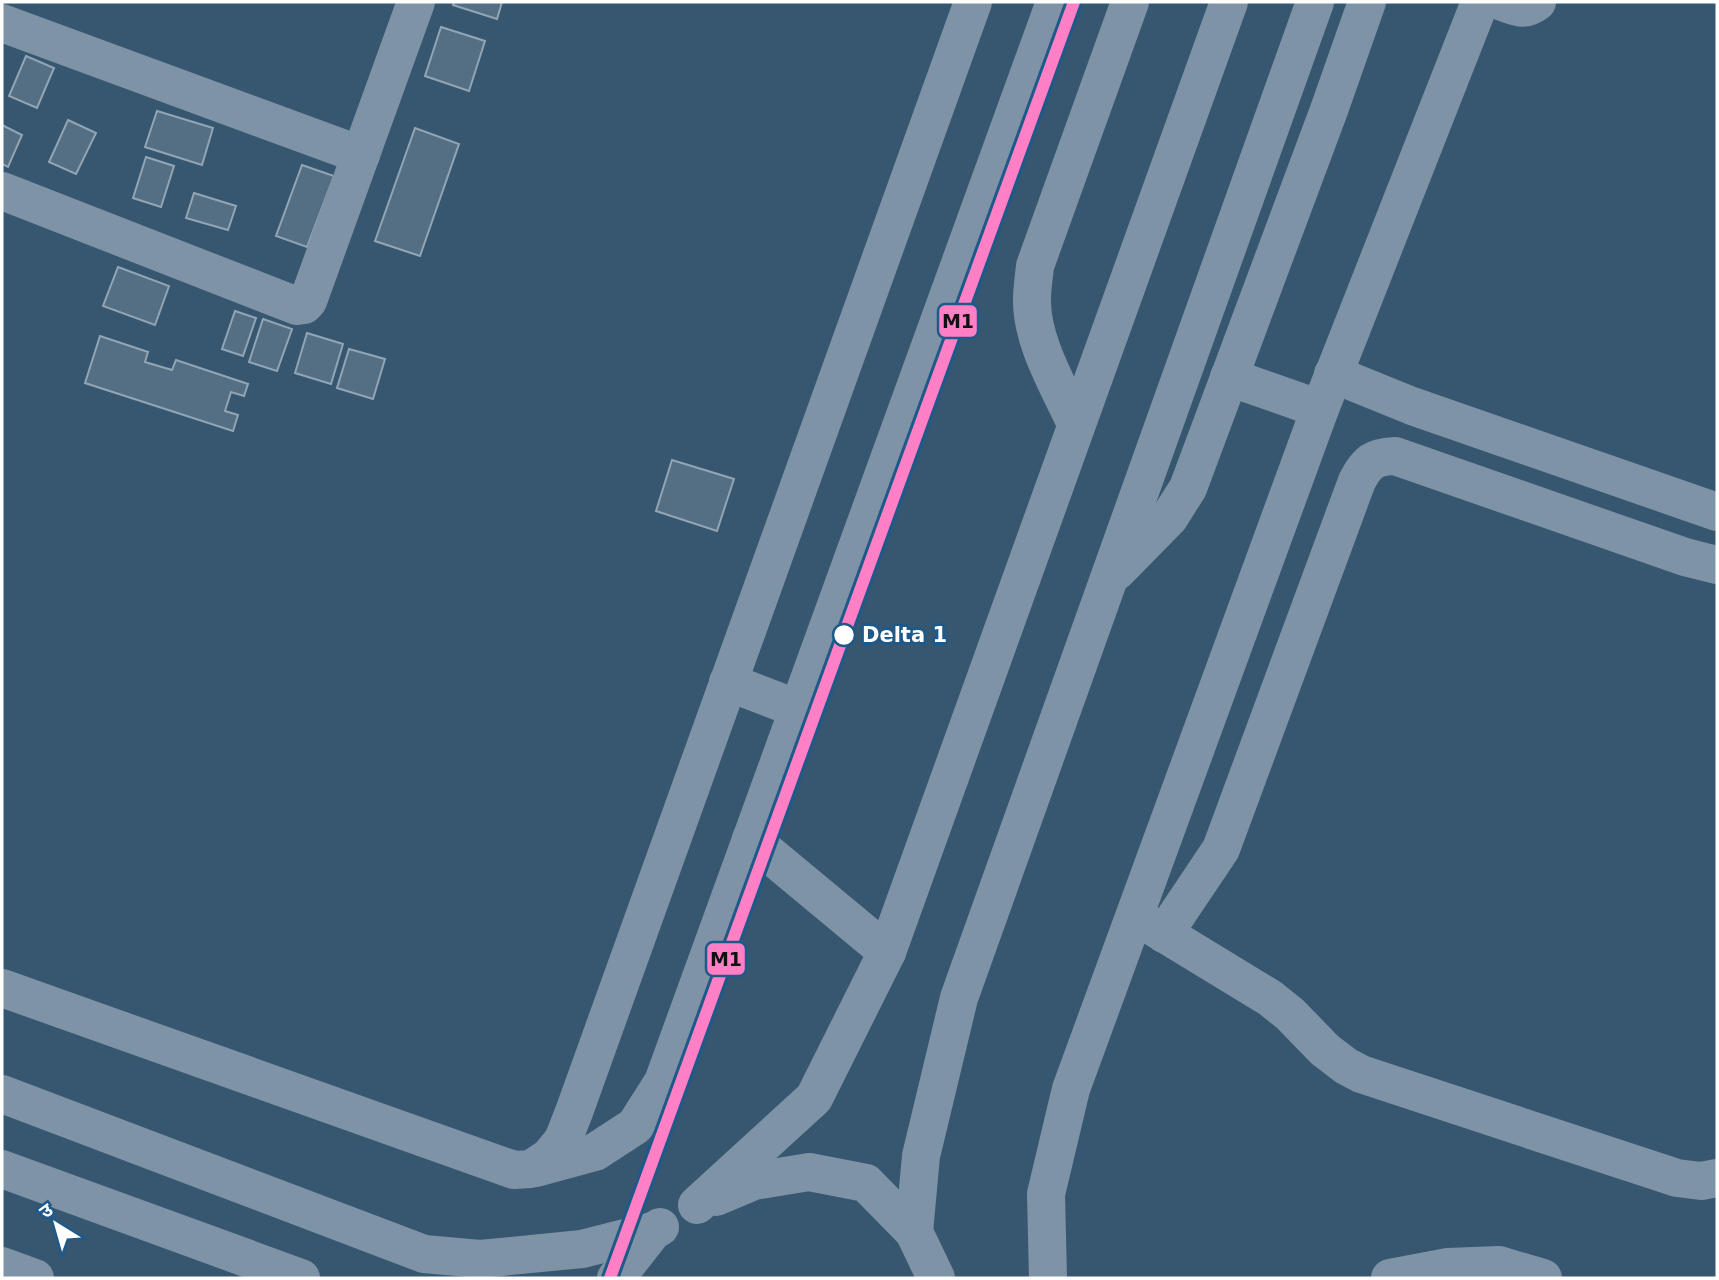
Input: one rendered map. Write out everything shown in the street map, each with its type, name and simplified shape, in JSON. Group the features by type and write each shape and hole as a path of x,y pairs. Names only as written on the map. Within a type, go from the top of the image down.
{"street":[{"path":"8,2 2,21 361,155"},
{"path":"2,191 297,306 304,305 308,301 415,2"},
{"path":"531,1169 549,1157 563,1140 574,1112 973,2"},
{"path":"2,988 514,1170 531,1169 595,1152 635,1126 663,1082 1055,2"},
{"path":"1076,424 1048,365 1036,328 1032,301 1035,266 1130,2"},
{"path":"696,1205 814,1098 887,951 1229,2"},
{"path":"914,1232 921,1156 958,998 1315,2"},
{"path":"1108,581 1169,517 1188,488 1367,2"},
{"path":"1048,1278 1046,1194 1071,1089 1149,924 1320,409 1480,2"},
{"path":"1502,2 1523,8 1537,2"},
{"path":"1334,374 1412,406 1717,512"},
{"path":"1229,377 1320,409"},
{"path":"1149,924 1222,849 1357,481 1365,466 1378,457 1395,456 1685,557 1717,565"},
{"path":"728,682 798,709"},
{"path":"751,839 887,951"},
{"path":"1149,924 1270,998 1290,1014 1325,1050 1361,1074 1677,1178 1701,1181 1717,1178"},
{"path":"2,1094 424,1254 480,1259 582,1249 653,1231 696,1205 754,1181 809,1172 866,1183 914,1232 936,1278"},
{"path":"2,1169 301,1278"},
{"path":"616,1278 653,1231"},
{"path":"1390,1278 1448,1267 1499,1265 1543,1278"}],"building":[{"path":"454,2 502,2 497,19 453,5"},
{"path":"441,27 485,41 469,91 425,76"},
{"path":"26,56 54,68 37,108 9,96"},
{"path":"157,111 213,128 202,165 145,147"},
{"path":"68,120 96,133 76,174 49,162"},
{"path":"2,125 22,135 8,167 2,164"},
{"path":"415,128 459,144 420,256 375,241"},
{"path":"146,157 174,166 161,207 133,198"},
{"path":"302,165 334,176 307,247 276,236"},
{"path":"194,193 236,206 228,230 186,218"},
{"path":"118,267 169,286 155,325 103,306"},
{"path":"235,311 256,318 243,356 222,349"},
{"path":"263,319 292,329 277,371 249,362"},
{"path":"307,333 343,344 331,384 295,373"},
{"path":"100,336 148,352 145,362 172,370 176,360 248,384 244,396 231,392 225,411 238,415 233,431 85,383"},
{"path":"349,349 385,359 373,399 337,388"},
{"path":"672,460 734,479 717,531 656,511"}],"transit line":[{"name":"M1","path":"610,1278 1074,2"}],"place":[{"name":"Delta 1","path":"844,635"}]}
